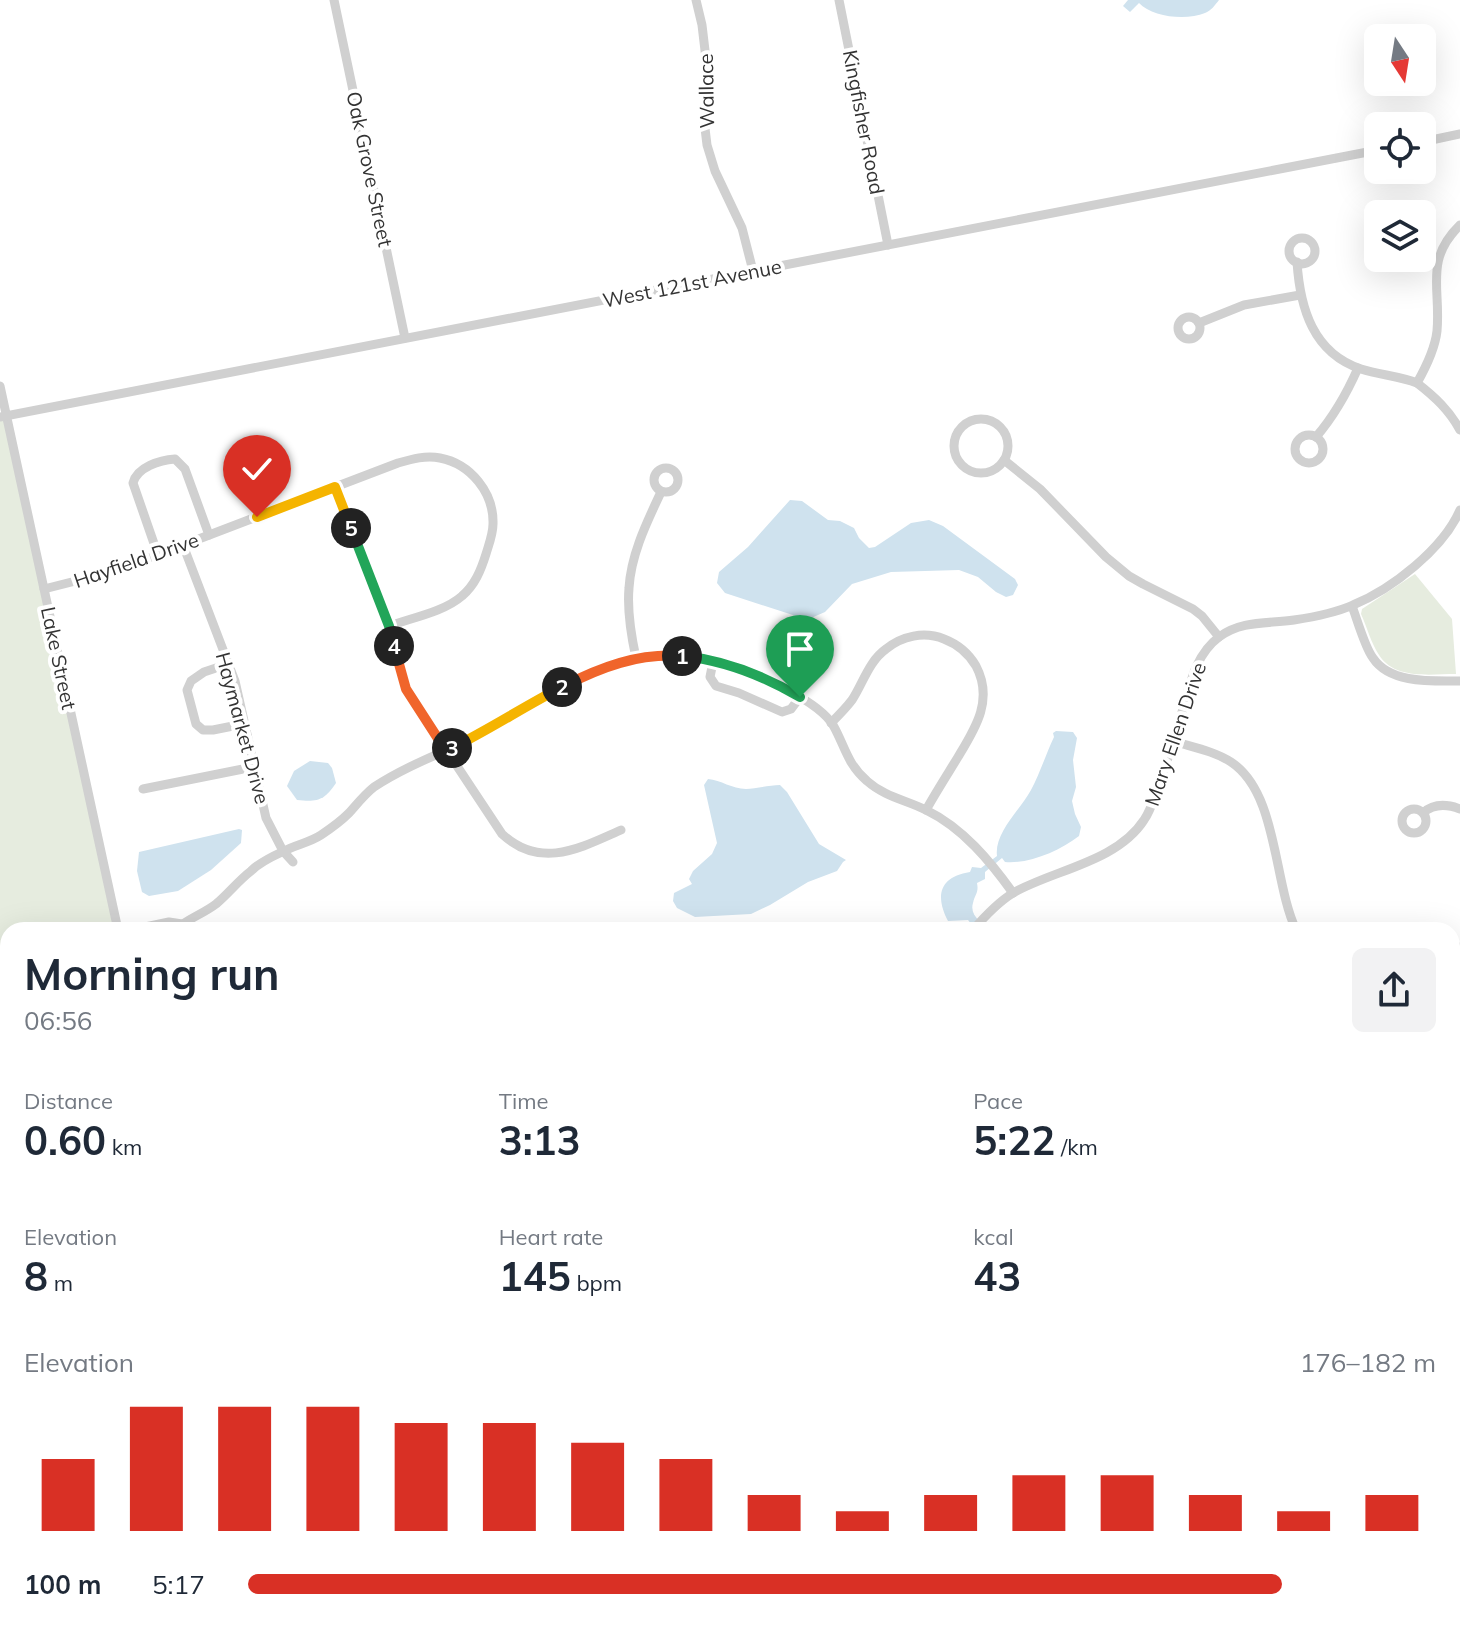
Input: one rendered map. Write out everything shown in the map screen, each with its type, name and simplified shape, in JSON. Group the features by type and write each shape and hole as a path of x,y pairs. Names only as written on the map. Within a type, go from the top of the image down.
{"street":[{"name":"Oak Grove Street","path":"334,0 405,338"},
{"name":"Wallace","path":"696,0 706,59 704,120 707,145 715,171 742,228 753,271"},
{"name":"Kingfisher Road","path":"839,0 888,245"},
{"path":"1436,139 1460,134"},
{"name":"West 121st Avenue","path":"3,416 1364,153"},
{"path":"1417,383 1437,334 1437,264 1441,250 1460,225"},
{"path":"1297,262 1300,295 1316,335 1339,357 1358,368 1417,383 1436,397 1460,430"},
{"path":"1199,323 1244,305 1300,295"},
{"path":"1316,437 1343,400 1358,368"},
{"name":"Lake Street","path":"0,386 3,416 116,922"},
{"path":"976,419 994,422 1006,435 1008,452 1004,460 998,467 982,474 965,468 954,453 956,435 968,422 976,419"},
{"name":"Hayfield Drive","path":"44,589 101,576 398,463 419,457 438,457 456,463 483,487 493,515 493,527 479,573 466,594 447,607 389,626"},
{"path":"158,555 133,483 139,471 168,459 175,459 185,469 209,535"},
{"path":"1004,460 1040,489 1106,557 1129,576 1193,609 1219,637 1246,624 1291,621 1352,606 1383,590 1435,546 1455,523 1460,510"},
{"path":"335,487 389,626 406,689 502,834 513,844 530,852 560,852 581,847 621,830"},
{"path":"636,658 630,628 629,588 636,549 661,492"},
{"name":"Haymarket Drive","path":"183,545 235,681 266,818 283,851 293,862"},
{"path":"1352,606 1373,659 1390,673 1413,680 1460,681"},
{"path":"831,723 851,701 875,660 894,643 906,637 933,636 945,639 965,652 982,679 983,704 972,734 926,810"},
{"name":"Mary Ellen Drive","path":"980,922 1013,893 1107,852 1143,822 1173,741 1194,671 1207,648 1219,637"},
{"path":"186,922 215,905 252,870 283,851 319,837 346,816 370,790 398,771 492,728 589,673 636,658 674,656 713,662 755,674 800,697 831,723 847,756 866,780 896,799 926,810 966,838 1013,893"},
{"path":"713,662 710,677 716,686 782,712 791,709 800,697"},
{"path":"228,664 204,672 191,681 187,690 196,724 203,730 243,724"},
{"path":"1173,741 1219,755 1243,771 1255,786 1293,922"},
{"path":"143,789 253,767"},
{"path":"1423,813 1442,805 1460,809"}],"shaded area":[{"path":"6,416 115,922 0,922 0,417"},
{"path":"1415,574 1452,619 1456,674 1424,675 1394,669 1379,655 1371,640 1362,609"}],"water":[{"path":"1128,0 1219,0 1205,13 1179,17 1152,12 1139,3 1130,12 1123,6"},
{"path":"790,500 802,501 828,520 840,521 854,528 869,548 911,523 929,520 943,526 1015,579 1018,585 1013,595 1006,597 978,577 959,570 891,572 852,584 825,612 811,618 725,593 717,583 719,572 748,547"},
{"path":"1073,732 1077,738 1073,760 1076,787 1072,801 1081,827 1079,836 1063,847 1034,859 1005,862 1002,858 985,872 985,879 977,883 972,908 982,922 948,921 942,904 942,889 952,878 970,872 972,867 981,868 997,856 1000,839 1031,790 1053,733"},
{"path":"310,761 328,763 336,783 320,799 297,800 287,786 294,771"},
{"path":"708,779 741,789 780,785 819,844 846,860 837,871 808,882 751,914 695,917 677,908 673,901 674,893 692,884 689,879 693,871 712,854 717,843 704,785"},
{"path":"242,830 241,843 211,870 178,891 149,896 142,892 137,871 139,852"}],"route":[{"path":"257,517 335,487 389,626 406,689 446,751 589,673 636,658 691,657 735,667 800,697"}]}
